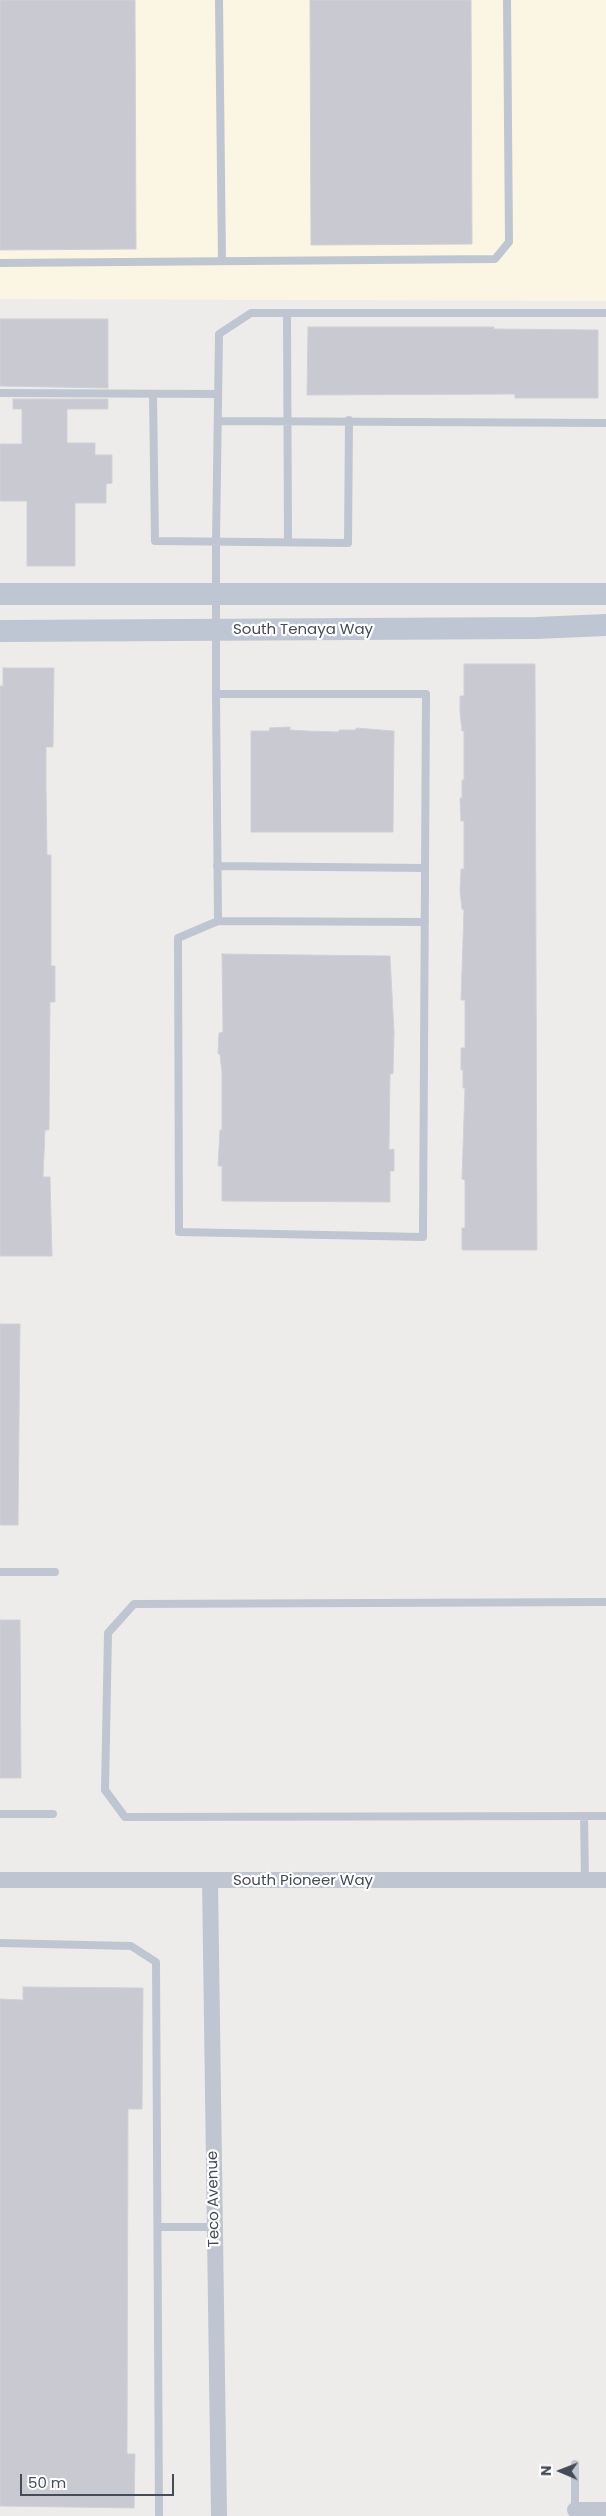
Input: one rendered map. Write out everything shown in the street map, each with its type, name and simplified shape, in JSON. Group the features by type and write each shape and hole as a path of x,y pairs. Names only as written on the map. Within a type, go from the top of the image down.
{"street":[{"path":"0,594 606,594"},
{"name":"South Tenaya Way","path":"0,631 536,628 606,625"},
{"name":"South Pioneer Way","path":"0,1880 606,1880"},
{"name":"Teco Avenue","path":"210,1881 219,2516"},
{"path":"575,2510 606,2510"}],"lane":[{"path":"219,0 222,261"},
{"path":"0,263 495,259 509,242 507,0"},
{"path":"218,921 216,541 219,334 250,313 606,313"},
{"path":"287,313 288,542"},
{"path":"0,393 218,394"},
{"path":"152,394 155,541 348,543 349,420"},
{"path":"218,420 606,423"},
{"path":"216,694 426,694 423,1237 179,1232 178,938 218,921 424,922"},
{"path":"217,866 425,868"},
{"path":"0,1572 55,1572"},
{"path":"606,1602 134,1604 108,1633 105,1790 125,1816 606,1816"},
{"path":"0,1814 53,1814"},
{"path":"584,1816 585,1880"},
{"path":"0,1943 131,1946 156,1962 159,2516"},
{"path":"158,2227 215,2227"},
{"path":"575,2464 575,2510"}],"shaded area":[{"path":"0,0 606,0 606,301 0,299"}],"building":[{"path":"0,0 135,0 136,249 0,250"},
{"path":"310,0 471,0 472,244 311,245"},
{"path":"0,319 108,319 108,388 0,386"},
{"path":"308,327 494,327 494,329 598,330 598,398 515,398 515,394 307,395"},
{"path":"13,399 108,399 108,409 67,409 67,443 95,443 95,455 112,455 112,483 106,484 106,503 75,503 75,566 27,566 27,501 0,501 0,444 22,444 22,409 13,409"},
{"path":"464,664 535,664 537,1250 462,1250 462,1228 465,1228 465,1180 462,1179 465,1088 463,1088 463,1070 461,1070 461,1048 465,1048 465,1000 461,1000 464,910 462,909 460,891 461,869 464,869 464,821 461,821 460,798 462,798 462,780 464,780 464,731 462,731 460,696 464,696"},
{"path":"3,668 54,668 53,747 46,747 46,786 47,855 51,855 51,966 55,966 55,1002 50,1002 49,1130 45,1130 43,1177 50,1177 52,1256 0,1256 0,686 3,686"},
{"path":"290,727 290,730 308,731 339,732 339,730 356,730 356,728 394,731 393,832 251,832 251,731 270,731 269,728"},
{"path":"222,954 390,956 394,1033 393,1074 390,1074 389,1150 394,1149 394,1171 390,1171 390,1202 222,1201 222,1166 218,1166 220,1130 222,1130 222,1073 220,1054 218,1054 219,1033 223,1032"},
{"path":"0,1324 20,1324 18,1525 0,1525"},
{"path":"0,1620 20,1620 21,1778 0,1778"},
{"path":"23,1987 143,1988 142,2109 128,2109 127,2454 135,2454 134,2508 0,2506 0,1999 23,2000"}]}
